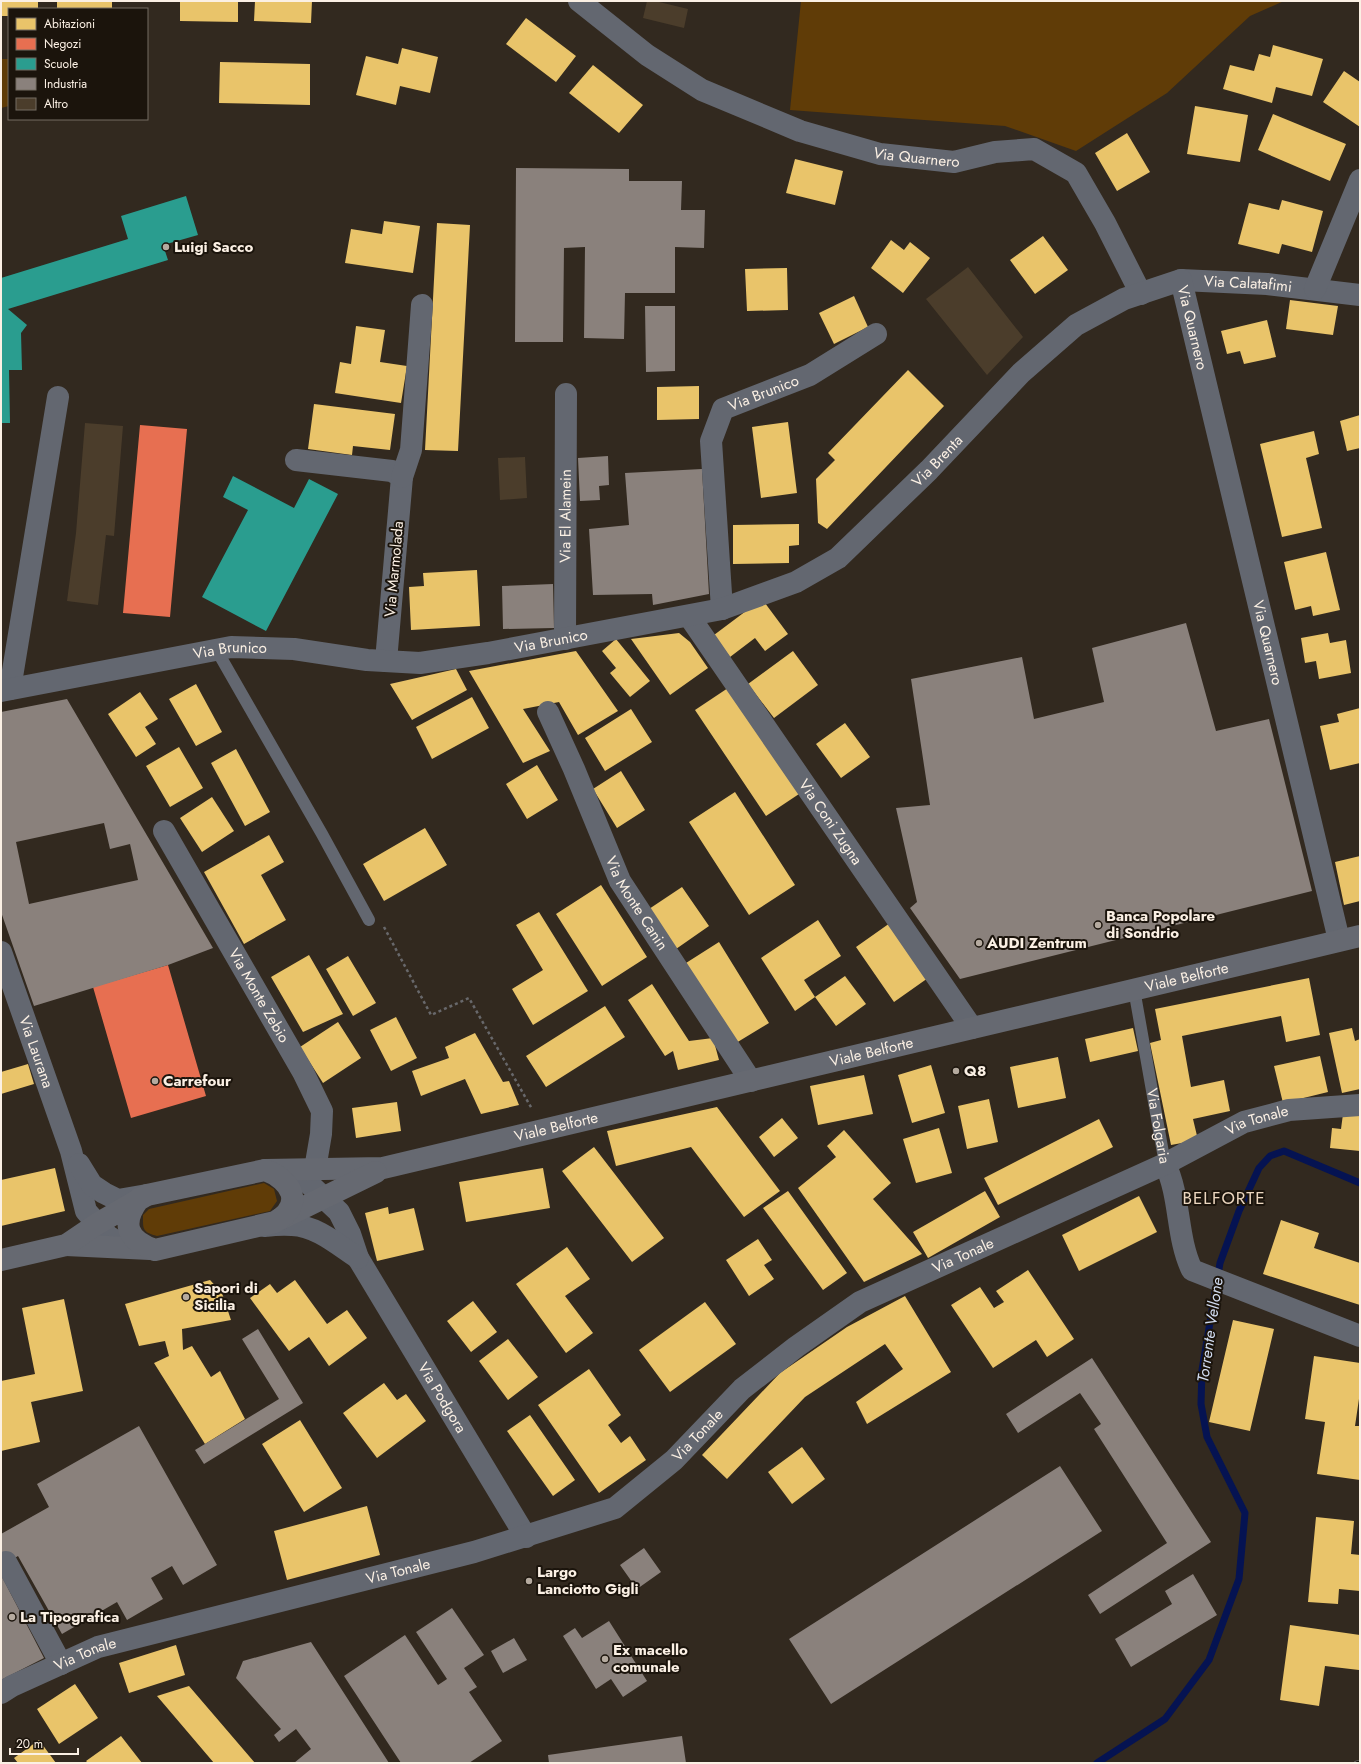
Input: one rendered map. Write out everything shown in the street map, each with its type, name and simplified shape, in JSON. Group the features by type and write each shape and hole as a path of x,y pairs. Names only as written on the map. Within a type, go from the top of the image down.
{"main road":[{"name":"Viale Belforte","path":"143,1197 276,1170 383,1168 1350,938"},
{"name":"Viale Belforte","path":"146,1249 269,1224 383,1168"},
{"path":"269,1224 284,1217 290,1207 293,1196 289,1187 276,1170"},
{"path":"66,1244 143,1197"},
{"path":"143,1197 133,1207 128,1220 130,1230 134,1238 146,1249"},
{"path":"1,1260 66,1244 146,1249"}],"street":[{"name":"Via Quarnero","path":"579,1 647,55 702,90 800,131 880,154 954,162 995,152 1034,149 1076,173 1141,294 1181,280 1350,938"},
{"path":"1315,289 1360,180"},
{"name":"Via Calatafimi","path":"1181,280 1266,284 1360,295"},
{"name":"Via Brenta","path":"722,609 796,582 838,558 929,470 1021,373 1076,325 1124,299 1141,294"},
{"name":"Via Marmolada","path":"386,661 402,477 411,450 422,305"},
{"name":"Via Brunico","path":"58,398 5,690 231,647 294,649 420,664 565,639 722,609 711,442 723,408 810,375 876,334"},
{"name":"Via El Alamein","path":"565,639 566,394"},
{"path":"296,460 392,471 402,477"},
{"name":"Via Coni Zugna","path":"689,616 972,1028"},
{"name":"Via Monte Canin","path":"548,712 574,769 620,881 751,1081"},
{"name":"Via Monte Zebio","path":"164,831 303,1072 322,1111 321,1134 315,1169"},
{"name":"Via Laurana","path":"1,952 71,1151 86,1211 108,1236 119,1244 146,1249"},
{"name":"Via Tonale","path":"1,1693 12,1686 98,1647 474,1552 616,1508 674,1460 742,1389 796,1347 860,1302 1165,1164 1244,1122 1289,1110 1360,1105"},
{"name":"Via Laurana","path":"71,1151 92,1185 104,1193 118,1200 143,1197"},
{"name":"Via Folgaria","path":"1165,1164 1172,1178 1186,1258 1192,1270 1360,1336"},
{"name":"Via Podgora","path":"276,1170 306,1181 339,1212 350,1234 358,1258 526,1537"},
{"name":"Via Podgora","path":"269,1224 292,1224 310,1229 324,1235 358,1258"},
{"path":"6,1562 61,1664"}],"lane":[{"path":"216,650 322,834 369,920"},
{"name":"Via Folgaria","path":"1134,989 1165,1164"}],"path":[{"path":"369,920 379,918 431,1015 469,998 544,1130"}],"shaded area":[{"path":"801,1 1284,1 1250,16 1167,93 1076,151 1005,126 790,110"},
{"path":"1,59 8,59 8,106 1,108"},
{"path":"264,1183 274,1189 277,1201 270,1211 157,1236 148,1233 143,1227 143,1215 149,1209"}],"building: Abitazioni":[{"path":"1,1 38,1 38,8 8,8 8,16 1,16"},
{"path":"57,1 112,1 112,8 57,8"},
{"path":"180,1 238,1 238,22 180,21"},
{"path":"255,1 312,1 311,23 254,21"},
{"path":"526,18 576,56 556,82 506,44"},
{"path":"1273,45 1323,59 1312,96 1276,87 1272,103 1223,89 1230,65 1254,71 1259,54 1270,57"},
{"path":"402,48 438,57 430,93 400,86 396,105 356,95 366,56 398,64"},
{"path":"220,62 310,64 310,105 219,103"},
{"path":"593,65 643,105 619,133 569,93"},
{"path":"1344,71 1360,82 1360,127 1323,102"},
{"path":"1195,106 1248,115 1240,162 1187,154"},
{"path":"1273,114 1346,144 1330,181 1258,150"},
{"path":"1127,133 1150,172 1117,191 1095,153"},
{"path":"795,159 843,171 835,205 786,193"},
{"path":"1282,200 1323,211 1312,252 1282,244 1279,254 1238,244 1249,203 1279,210"},
{"path":"384,221 420,226 413,273 345,263 351,229 382,234"},
{"path":"437,223 470,225 458,451 425,450"},
{"path":"1043,236 1068,270 1035,294 1010,260"},
{"path":"891,240 904,250 910,242 930,258 903,293 871,268"},
{"path":"787,268 788,310 747,311 745,269"},
{"path":"854,296 868,327 834,344 819,313"},
{"path":"1290,300 1338,306 1333,335 1286,329"},
{"path":"1267,320 1276,357 1244,364 1240,351 1227,354 1221,331"},
{"path":"356,326 385,330 380,362 407,366 401,403 335,393 340,362 351,364"},
{"path":"908,370 944,406 827,529 818,523 816,479 835,460 828,453"},
{"path":"699,386 699,419 657,420 657,387"},
{"path":"314,404 395,414 390,450 353,446 352,455 308,449"},
{"path":"1360,415 1360,448 1347,451 1340,421"},
{"path":"788,422 797,493 761,498 752,427"},
{"path":"1314,431 1319,454 1306,458 1322,528 1282,537 1260,444"},
{"path":"799,524 799,545 789,546 789,563 733,564 733,525"},
{"path":"1326,552 1340,610 1313,616 1311,606 1295,610 1284,562"},
{"path":"477,570 480,626 411,630 409,587 424,586 423,573"},
{"path":"762,599 788,634 765,651 755,638 730,657 714,635"},
{"path":"679,633 690,642 708,668 670,695 631,639"},
{"path":"1328,633 1330,643 1346,640 1351,673 1319,679 1316,661 1305,663 1301,638"},
{"path":"616,639 650,681 630,697 610,673 616,668 602,651"},
{"path":"576,651 618,711 578,735 559,702 523,709 550,751 523,763 469,671"},
{"path":"793,651 818,685 774,718 748,684"},
{"path":"456,669 467,690 412,720 390,684"},
{"path":"196,684 222,732 196,746 169,699"},
{"path":"728,688 799,794 766,816 695,710"},
{"path":"140,692 158,719 145,727 156,744 136,757 108,714"},
{"path":"472,697 489,728 432,759 416,727"},
{"path":"1360,708 1360,763 1330,770 1320,726 1339,722 1337,714"},
{"path":"631,709 652,742 605,771 585,738"},
{"path":"845,723 870,757 841,778 816,744"},
{"path":"179,747 203,788 170,807 146,766"},
{"path":"236,749 270,812 245,826 211,763"},
{"path":"537,765 558,800 527,819 506,784"},
{"path":"621,771 645,810 617,828 593,789"},
{"path":"735,792 795,885 749,915 689,822"},
{"path":"212,797 234,831 202,852 180,818"},
{"path":"425,828 447,865 384,901 363,864"},
{"path":"269,835 284,862 261,875 286,920 244,944 204,872"},
{"path":"1360,856 1360,901 1344,905 1335,862"},
{"path":"601,885 647,957 602,986 556,914"},
{"path":"682,887 709,926 676,949 649,909"},
{"path":"539,912 588,991 533,1025 512,989 543,970 516,925"},
{"path":"818,920 841,956 804,980 815,997 795,1011 761,958"},
{"path":"890,923 928,978 894,1002 856,947"},
{"path":"719,942 769,1023 736,1043 686,963"},
{"path":"309,955 343,1014 303,1032 271,977"},
{"path":"348,956 376,1003 353,1016 326,969"},
{"path":"845,976 866,1004 836,1026 815,997"},
{"path":"1309,978 1320,1035 1286,1042 1281,1016 1182,1036 1191,1087 1224,1080 1230,1111 1193,1119 1198,1140 1171,1145 1150,1043 1161,1040 1155,1009"},
{"path":"652,984 689,1041 713,1038 719,1060 678,1070 673,1051 665,1056 628,1000"},
{"path":"605,1006 625,1037 546,1087 526,1056"},
{"path":"396,1017 417,1058 391,1071 370,1030"},
{"path":"338,1022 361,1058 323,1083 300,1047"},
{"path":"1133,1028 1138,1051 1090,1062 1085,1039"},
{"path":"1352,1028 1355,1041 1360,1039 1360,1089 1342,1093 1329,1033"},
{"path":"475,1033 503,1082 509,1081 519,1105 481,1114 465,1079 421,1096 412,1071 449,1058 445,1047"},
{"path":"1320,1056 1328,1092 1283,1103 1274,1066"},
{"path":"1058,1057 1066,1098 1018,1108 1010,1067"},
{"path":"28,1064 34,1084 1,1094 1,1072"},
{"path":"931,1065 945,1113 912,1123 898,1075"},
{"path":"864,1075 873,1114 818,1125 810,1086"},
{"path":"989,1099 998,1142 967,1149 958,1106"},
{"path":"397,1102 401,1131 356,1138 352,1108"},
{"path":"717,1107 780,1191 744,1217 691,1147 616,1166 607,1131"},
{"path":"1343,1114 1360,1116 1360,1151 1330,1148 1332,1128 1341,1129"},
{"path":"782,1118 798,1138 774,1157 759,1137"},
{"path":"1099,1119 1113,1147 998,1205 984,1178"},
{"path":"939,1128 952,1173 916,1183 903,1139"},
{"path":"844,1130 891,1183 873,1199 922,1254 864,1282 798,1188 836,1157 827,1146"},
{"path":"594,1147 664,1238 632,1262 562,1171"},
{"path":"55,1168 65,1211 1,1226 1,1180"},
{"path":"543,1168 550,1208 466,1222 459,1182"},
{"path":"788,1191 847,1273 823,1290 763,1208"},
{"path":"985,1191 1000,1217 928,1258 913,1232"},
{"path":"1139,1196 1157,1232 1079,1271 1062,1235"},
{"path":"388,1207 389,1214 414,1208 424,1250 377,1261 365,1213"},
{"path":"1281,1220 1319,1233 1314,1248 1360,1263 1360,1305 1263,1274"},
{"path":"758,1239 772,1260 764,1265 774,1279 749,1296 726,1260"},
{"path":"567,1247 590,1279 565,1296 593,1333 566,1353 516,1284"},
{"path":"1028,1270 1074,1339 1047,1357 1036,1340 993,1368 951,1305 980,1287 994,1308 1004,1302 996,1291"},
{"path":"210,1280 222,1293 231,1320 182,1329 183,1350 192,1346 211,1377 220,1371 245,1419 205,1444 154,1363 169,1356 165,1341 139,1346 125,1304"},
{"path":"295,1280 327,1324 347,1310 367,1338 329,1366 309,1337 289,1351 250,1298 270,1284 277,1293"},
{"path":"905,1296 951,1372 867,1424 856,1402 903,1369 885,1344 805,1397 727,1479 702,1455 780,1373 847,1327"},
{"path":"64,1299 83,1391 31,1402 40,1442 1,1451 1,1381 35,1374 22,1308"},
{"path":"473,1301 497,1332 471,1352 447,1321"},
{"path":"705,1302 736,1344 670,1392 639,1350"},
{"path":"1233,1320 1274,1329 1250,1431 1209,1422"},
{"path":"508,1339 538,1377 508,1400 479,1361"},
{"path":"1314,1356 1360,1363 1360,1392 1355,1426 1360,1426 1360,1480 1317,1474 1325,1422 1305,1419"},
{"path":"589,1369 621,1415 608,1425 621,1443 630,1436 646,1460 599,1493 538,1405"},
{"path":"384,1383 397,1400 406,1394 426,1421 377,1458 343,1413"},
{"path":"530,1415 575,1480 553,1496 507,1431"},
{"path":"300,1420 342,1488 304,1512 262,1444"},
{"path":"802,1447 825,1479 792,1504 768,1472"},
{"path":"367,1506 380,1555 287,1580 274,1531"},
{"path":"1316,1517 1354,1521 1351,1554 1360,1555 1360,1591 1339,1589 1338,1604 1308,1602"},
{"path":"1290,1625 1360,1635 1359,1670 1325,1666 1319,1706 1280,1700"},
{"path":"176,1645 185,1675 129,1693 119,1663"},
{"path":"75,1684 98,1718 59,1744 37,1709"},
{"path":"189,1686 255,1763 214,1763 157,1696"},
{"path":"121,1736 142,1763 88,1763 86,1761"},
{"path":"39,1740 56,1763 18,1763 14,1758"}],"building: Negozi":[{"path":"140,425 187,429 170,617 123,613"},
{"path":"168,965 206,1096 131,1118 93,987"}],"building: Scuole":[{"path":"186,196 198,235 163,245 168,260 8,309 27,325 21,333 22,370 9,370 10,423 1,423 1,278 128,239 121,216"},
{"path":"233,476 294,508 309,479 338,494 266,631 202,597 248,510 223,497"}],"building: Industria":[{"path":"516,168 629,169 629,181 682,181 681,210 705,210 704,248 675,247 675,293 625,293 624,339 584,338 585,247 564,248 563,342 515,342"},
{"path":"645,306 675,306 675,371 646,372"},
{"path":"608,456 609,485 599,486 600,500 580,501 578,458"},
{"path":"702,469 709,594 653,605 652,594 593,595 589,529 629,525 625,473"},
{"path":"553,584 554,628 503,629 502,586"},
{"path":"1186,623 1216,731 1269,719 1312,891 960,979 910,908 917,902 896,808 930,805 911,679 1022,657 1034,719 1104,702 1092,648"},
{"path":"67,699 213,948 168,965 34,1006 1,912 1,712","holes":["104,823 110,849 130,844 138,880 29,904 16,842"]},
{"path":"258,1329 303,1403 204,1464 195,1450 279,1399 242,1339"},
{"path":"1092,1358 1211,1542 1100,1614 1088,1595 1167,1543 1094,1429 1101,1424 1080,1393 1018,1433 1006,1414"},
{"path":"139,1426 217,1565 183,1585 172,1566 151,1578 163,1599 127,1620 117,1602 62,1634 18,1556 1,1566 1,1534 49,1507 37,1484"},
{"path":"1060,1466 1102,1531 831,1704 789,1639"},
{"path":"644,1548 661,1572 637,1589 620,1565"},
{"path":"1193,1574 1217,1615 1131,1667 1115,1639 1172,1604 1165,1591"},
{"name":"La Tipografica","path":"1,1575 44,1658 1,1680"},
{"path":"452,1608 484,1655 464,1668 477,1687 469,1692 502,1741 469,1763 401,1763 344,1676 405,1635 438,1685 447,1679 416,1632"},
{"name":"Ex macello comunale","path":"609,1621 647,1681 623,1697 611,1679 596,1689 563,1636 575,1628 582,1638"},
{"path":"514,1638 527,1660 503,1673 491,1651"},
{"path":"311,1642 389,1763 294,1763 311,1749 296,1729 279,1742 274,1735 281,1729 236,1678 243,1661"},
{"path":"682,1736 686,1763 549,1763 548,1755"}],"building: Altro":[{"path":"647,1 655,1 688,9 684,28 643,18"},
{"path":"968,267 1023,337 987,375 926,299"},
{"path":"85,423 123,426 114,536 106,535 98,605 67,601 76,533"},
{"path":"525,457 527,498 500,500 498,458"}],"waterway":[{"name":"Torrente Vellone","path":"1097,1763 1165,1719 1209,1660 1239,1579 1245,1513 1207,1437 1201,1404 1202,1370 1220,1263 1239,1211 1259,1168 1270,1156 1284,1151 1360,1183"}],"railway":[{"path":"1356,1763 1360,1762"}],"place":[{"name":"Luigi Sacco","path":"166,247"},
{"name":"Banca Popolare di Sondrio","path":"1098,925"},
{"name":"AUDI Zentrum","path":"979,943"},
{"name":"Q8","path":"956,1071"},
{"name":"Carrefour","path":"155,1081"},
{"name":"Sapori di Sicilia","path":"186,1297"},
{"name":"Largo Lanciotto Gigli","path":"529,1581"},
{"name":"La Tipografica","path":"12,1617"},
{"name":"Ex macello comunale","path":"605,1659"}],"district":[{"name":"BELFORTE","path":"1224,1198"}]}
